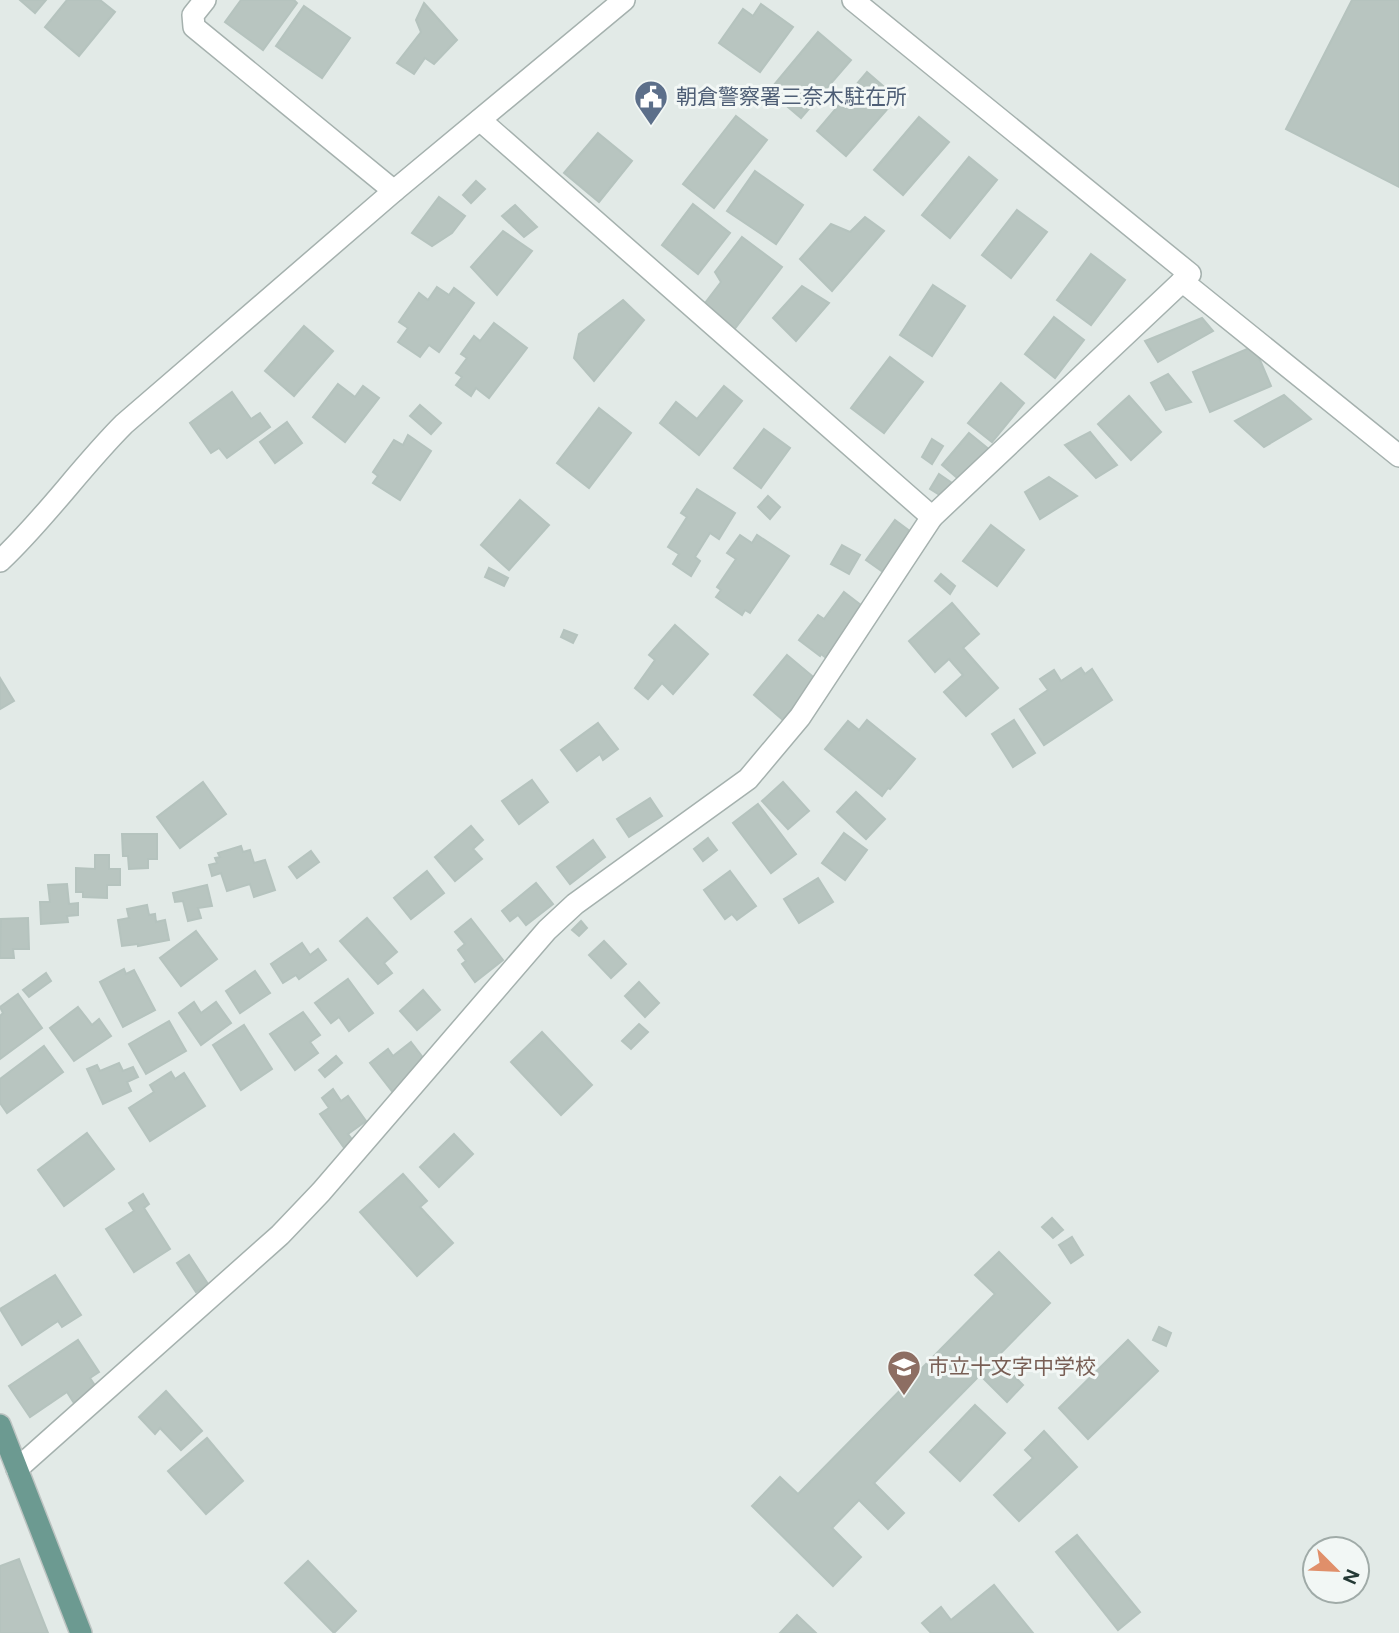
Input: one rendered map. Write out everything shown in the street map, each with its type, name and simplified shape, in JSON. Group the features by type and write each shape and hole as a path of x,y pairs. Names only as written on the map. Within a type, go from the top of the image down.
{"main road":[{"path":"1,1432 81,1633"}],"street":[{"path":"0,561 124,425 394,191 624,0"},
{"path":"17,1469 280,1235 321,1192 547,930 575,904 748,779 800,717 932,517 1190,274 853,0"},
{"path":"198,3 193,15 194,27 394,191"},
{"path":"480,120 932,517"},
{"path":"1182,281 1399,456"}],"building":[{"path":"20,0 46,0 35,13"},
{"path":"67,0 100,0 115,12 79,56 45,27"},
{"path":"241,0 294,0 297,3 263,50 225,22"},
{"path":"1352,0 1399,0 1399,187 1286,129"},
{"path":"424,3 457,40 434,64 425,58 414,74 397,63 421,32 416,20"},
{"path":"761,4 793,27 760,72 719,43 743,9 753,16"},
{"path":"304,6 350,38 322,78 276,46"},
{"path":"818,32 851,60 801,118 769,91"},
{"path":"867,72 897,98 846,156 817,131"},
{"path":"736,116 767,140 714,208 683,184"},
{"path":"919,117 949,142 903,195 874,170"},
{"path":"598,133 632,161 599,202 564,173"},
{"path":"969,157 997,180 950,238 922,215"},
{"path":"755,171 803,205 776,244 727,211"},
{"path":"476,181 485,189 471,203 463,195"},
{"path":"439,197 465,216 452,233 432,246 412,233"},
{"path":"693,204 730,233 698,274 662,245"},
{"path":"515,205 537,227 524,237 502,216"},
{"path":"1017,210 1047,232 1011,278 982,255"},
{"path":"865,217 884,231 832,291 800,259 831,224 850,232"},
{"path":"503,231 532,251 497,295 471,267"},
{"path":"742,237 782,267 733,331 702,307 721,282 715,272"},
{"path":"1091,254 1125,280 1091,325 1057,300"},
{"path":"933,285 965,306 932,356 900,335"},
{"path":"802,286 829,303 796,341 773,318"},
{"path":"437,287 449,295 454,288 474,303 439,352 429,345 420,357 398,342 408,328 399,322 419,293 428,300"},
{"path":"623,300 644,320 594,381 574,358 579,334"},
{"path":"1054,317 1084,340 1055,378 1025,354"},
{"path":"1202,318 1213,331 1158,362 1145,341"},
{"path":"494,323 527,348 489,398 476,388 471,396 456,385 462,377 456,373 467,358 461,354 474,336 480,341"},
{"path":"304,326 333,351 294,396 265,371"},
{"path":"1254,346 1271,386 1210,412 1193,372"},
{"path":"890,357 923,382 884,433 851,408"},
{"path":"1168,374 1191,402 1166,410 1151,383"},
{"path":"1001,383 1024,403 992,442 968,423"},
{"path":"338,384 355,397 363,386 379,398 345,442 313,417"},
{"path":"724,386 742,401 699,455 660,423 676,402 697,419"},
{"path":"232,392 251,419 260,413 270,427 227,458 219,448 211,453 190,423"},
{"path":"1284,395 1311,419 1264,447 1235,421"},
{"path":"1129,396 1161,432 1131,460 1098,424"},
{"path":"420,405 441,423 431,434 410,416"},
{"path":"599,408 631,433 589,488 557,463"},
{"path":"287,422 302,443 275,463 260,442"},
{"path":"764,429 790,448 761,488 734,468"},
{"path":"1090,432 1117,465 1096,478 1065,445"},
{"path":"969,433 990,450 962,482 942,465"},
{"path":"408,435 431,451 400,500 373,483 378,476 373,472 394,440 403,445"},
{"path":"932,439 943,446 932,464 922,457"},
{"path":"939,474 955,485 946,499 930,489"},
{"path":"1049,477 1077,496 1040,519 1025,492"},
{"path":"697,489 735,513 719,539 710,533 695,557 700,561 691,576 673,564 679,554 668,547 687,517 681,513"},
{"path":"768,496 780,507 770,519 758,507"},
{"path":"520,500 549,525 509,570 481,545"},
{"path":"895,520 915,535 886,574 866,560"},
{"path":"991,525 1024,550 997,586 963,561"},
{"path":"740,535 752,543 757,535 789,556 750,613 745,610 742,615 716,597 721,590 717,587 736,559 727,553"},
{"path":"842,545 860,555 849,574 831,564"},
{"path":"489,568 508,578 504,586 485,577"},
{"path":"941,574 955,586 950,594 935,581"},
{"path":"844,592 866,609 829,660 799,640 818,615 824,619"},
{"path":"952,603 979,634 963,648 998,688 966,716 944,692 963,675 949,659 935,672 909,641"},
{"path":"675,625 708,654 673,694 662,683 648,699 635,688 655,660 649,655"},
{"path":"564,630 577,635 573,643 561,637"},
{"path":"787,655 817,680 783,720 754,695"},
{"path":"1081,668 1085,674 1092,669 1112,700 1044,745 1020,709 1048,690 1040,679 1054,670 1061,681"},
{"path":"0,678 14,701 0,709"},
{"path":"867,720 915,759 882,796 825,749 848,721 859,730"},
{"path":"1014,720 1035,753 1013,767 992,734"},
{"path":"598,723 618,749 603,760 600,754 577,771 561,750"},
{"path":"532,780 548,802 519,824 502,801"},
{"path":"203,782 226,814 180,848 157,817"},
{"path":"783,782 809,811 788,829 762,801"},
{"path":"856,792 885,819 866,839 837,812"},
{"path":"650,798 662,816 629,837 617,819"},
{"path":"758,804 796,854 771,873 733,823"},
{"path":"471,826 483,840 473,849 482,859 455,881 435,857"},
{"path":"844,833 867,850 845,880 822,863"},
{"path":"122,834 157,834 157,859 148,859 148,868 129,869 128,856 123,856"},
{"path":"708,838 717,850 703,861 694,849"},
{"path":"593,840 605,857 570,884 557,867"},
{"path":"241,846 243,852 250,850 254,863 265,860 275,890 254,897 250,884 227,891 221,873 212,876 209,865 217,863 215,858 220,857 218,853"},
{"path":"311,851 319,862 297,878 289,867"},
{"path":"95,855 109,855 109,869 120,869 120,885 107,885 107,898 83,897 83,892 76,892 76,868 95,869"},
{"path":"427,871 444,893 411,919 394,898"},
{"path":"730,871 756,906 737,920 732,914 725,919 704,890"},
{"path":"818,878 833,902 799,923 784,899"},
{"path":"536,883 553,904 526,925 518,915 510,921 502,911"},
{"path":"67,884 69,904 78,903 78,915 67,916 68,922 41,924 40,902 50,902 48,885"},
{"path":"207,885 212,906 198,908 201,918 188,921 183,901 175,902 173,893"},
{"path":"147,905 149,915 155,914 156,922 165,920 169,940 122,946 118,920 129,918 127,909"},
{"path":"28,918 29,949 13,949 14,958 0,958 1,919"},
{"path":"367,918 397,952 384,963 392,973 378,984 340,941"},
{"path":"471,919 503,960 475,982 462,964 466,961 458,950 465,944 455,932"},
{"path":"581,921 587,928 579,936 572,930"},
{"path":"196,931 217,959 181,986 160,958"},
{"path":"604,941 626,964 611,978 589,955"},
{"path":"302,943 310,955 318,949 326,960 299,979 296,975 283,983 271,964"},
{"path":"124,969 126,974 134,970 155,1010 123,1027 100,982"},
{"path":"255,971 270,993 240,1013 226,991"},
{"path":"46,973 51,981 29,997 23,990"},
{"path":"348,979 373,1013 349,1031 339,1017 331,1023 315,1003"},
{"path":"639,982 659,1003 645,1017 625,996"},
{"path":"423,990 440,1010 417,1030 400,1011"},
{"path":"18,994 42,1028 0,1059 0,1016 3,1013 0,1007"},
{"path":"194,1002 201,1013 216,1002 231,1023 201,1045 179,1013"},
{"path":"78,1007 92,1025 99,1019 111,1036 74,1061 50,1028"},
{"path":"303,1012 320,1035 310,1042 318,1053 295,1070 270,1034"},
{"path":"169,1021 186,1051 146,1074 129,1044"},
{"path":"639,1024 648,1032 631,1049 622,1041"},
{"path":"244,1025 272,1069 241,1090 213,1045"},
{"path":"542,1032 592,1085 561,1115 511,1062"},
{"path":"411,1042 431,1068 395,1095 370,1063 388,1049 393,1056"},
{"path":"44,1046 63,1072 7,1113 0,1103 0,1079"},
{"path":"336,1056 342,1063 325,1077 319,1070"},
{"path":"119,1063 123,1071 133,1067 138,1077 127,1082 131,1091 103,1104 87,1069 97,1065 100,1071"},
{"path":"171,1072 175,1079 184,1073 205,1106 150,1141 129,1108 154,1092 150,1085"},
{"path":"333,1089 341,1101 348,1096 366,1121 348,1134 354,1142 345,1149 320,1114 329,1108 322,1098"},
{"path":"87,1133 114,1169 64,1206 38,1170"},
{"path":"454,1134 473,1154 439,1187 420,1167"},
{"path":"403,1174 427,1201 420,1207 453,1243 417,1276 360,1212"},
{"path":"143,1194 149,1204 144,1208 170,1249 134,1272 106,1229 134,1211 129,1203"},
{"path":"1052,1218 1063,1230 1053,1238 1042,1227"},
{"path":"1072,1237 1083,1255 1071,1263 1059,1245"},
{"path":"999,1252 1050,1303 996,1358 1023,1385 1007,1402 980,1375 874,1483 904,1513 888,1529 859,1500 832,1528 861,1557 833,1586 752,1506 780,1477 798,1494 995,1294 975,1275"},
{"path":"189,1255 208,1284 196,1292 177,1263"},
{"path":"55,1275 81,1315 62,1327 58,1321 22,1345 0,1309"},
{"path":"1159,1327 1171,1333 1166,1346 1153,1340"},
{"path":"78,1340 99,1372 90,1378 96,1387 74,1403 67,1392 30,1417 9,1386"},
{"path":"1128,1340 1158,1371 1088,1439 1059,1408"},
{"path":"166,1391 202,1431 181,1450 160,1428 155,1434 139,1417"},
{"path":"975,1405 1005,1433 960,1481 930,1452"},
{"path":"1044,1431 1077,1467 1019,1521 994,1495 1033,1458 1025,1450"},
{"path":"207,1438 243,1481 206,1514 168,1471"},
{"path":"1077,1535 1140,1612 1118,1630 1056,1552"},
{"path":"19,1559 48,1633 0,1633 0,1566"},
{"path":"308,1561 356,1611 334,1633 285,1583"},
{"path":"994,1585 1033,1633 931,1633 922,1623 941,1607 951,1620"},
{"path":"797,1615 816,1633 780,1633"}],"place":[{"name":"朝倉警察署三奈木駐在所","path":"651,127"},
{"name":"市立十文字中学校","path":"904,1397"}]}
